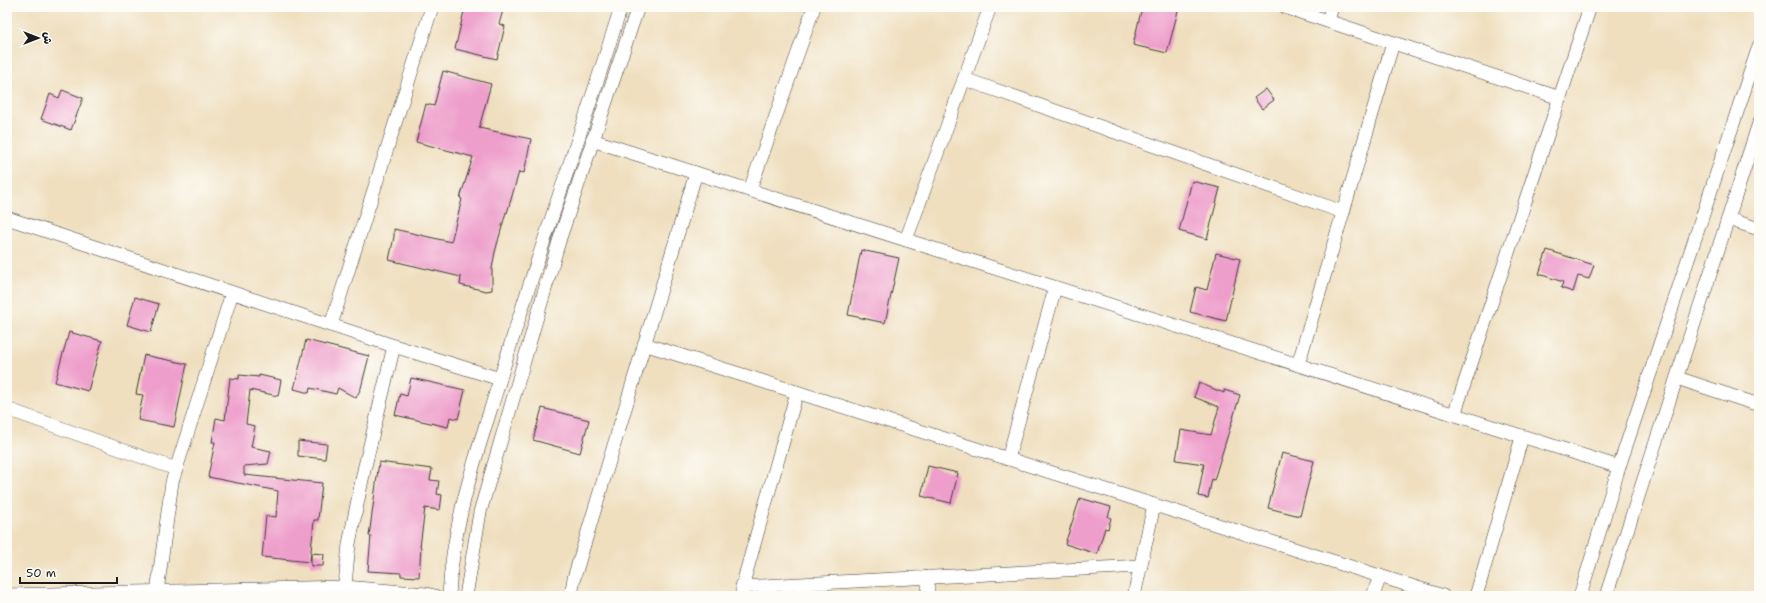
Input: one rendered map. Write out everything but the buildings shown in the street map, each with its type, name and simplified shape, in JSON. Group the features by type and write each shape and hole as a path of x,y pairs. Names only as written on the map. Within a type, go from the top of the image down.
{"street":[{"path":"331,326 432,7"},
{"path":"449,596 456,537 476,459 526,293 621,7"},
{"path":"466,596 480,512 558,245 592,140 638,7"},
{"path":"750,190 814,7"},
{"path":"906,240 990,7"},
{"path":"1284,7 1560,98"},
{"path":"1328,21 1332,7"},
{"path":"1454,415 1590,7"},
{"path":"1298,365 1393,43"},
{"path":"1580,596 1619,468 1759,46"},
{"path":"964,79 1343,212"},
{"path":"1606,596 1759,123"},
{"path":"592,140 1619,468"},
{"path":"571,596 574,578 696,173"},
{"path":"7,218 331,326 500,379"},
{"path":"1728,219 1759,229"},
{"path":"1008,459 1055,288"},
{"path":"157,592 172,482 232,293"},
{"path":"644,344 1443,596"},
{"path":"344,592 349,544 364,470 394,346"},
{"path":"1677,378 1759,405"},
{"path":"797,392 742,591 928,577 1140,566"},
{"path":"7,409 176,469"},
{"path":"1476,596 1522,437"},
{"path":"1134,596 1154,505"},
{"path":"1373,596 1380,576"},
{"path":"928,577 928,596"},
{"path":"7,595 157,592 344,592 426,594 435,596"}]}
